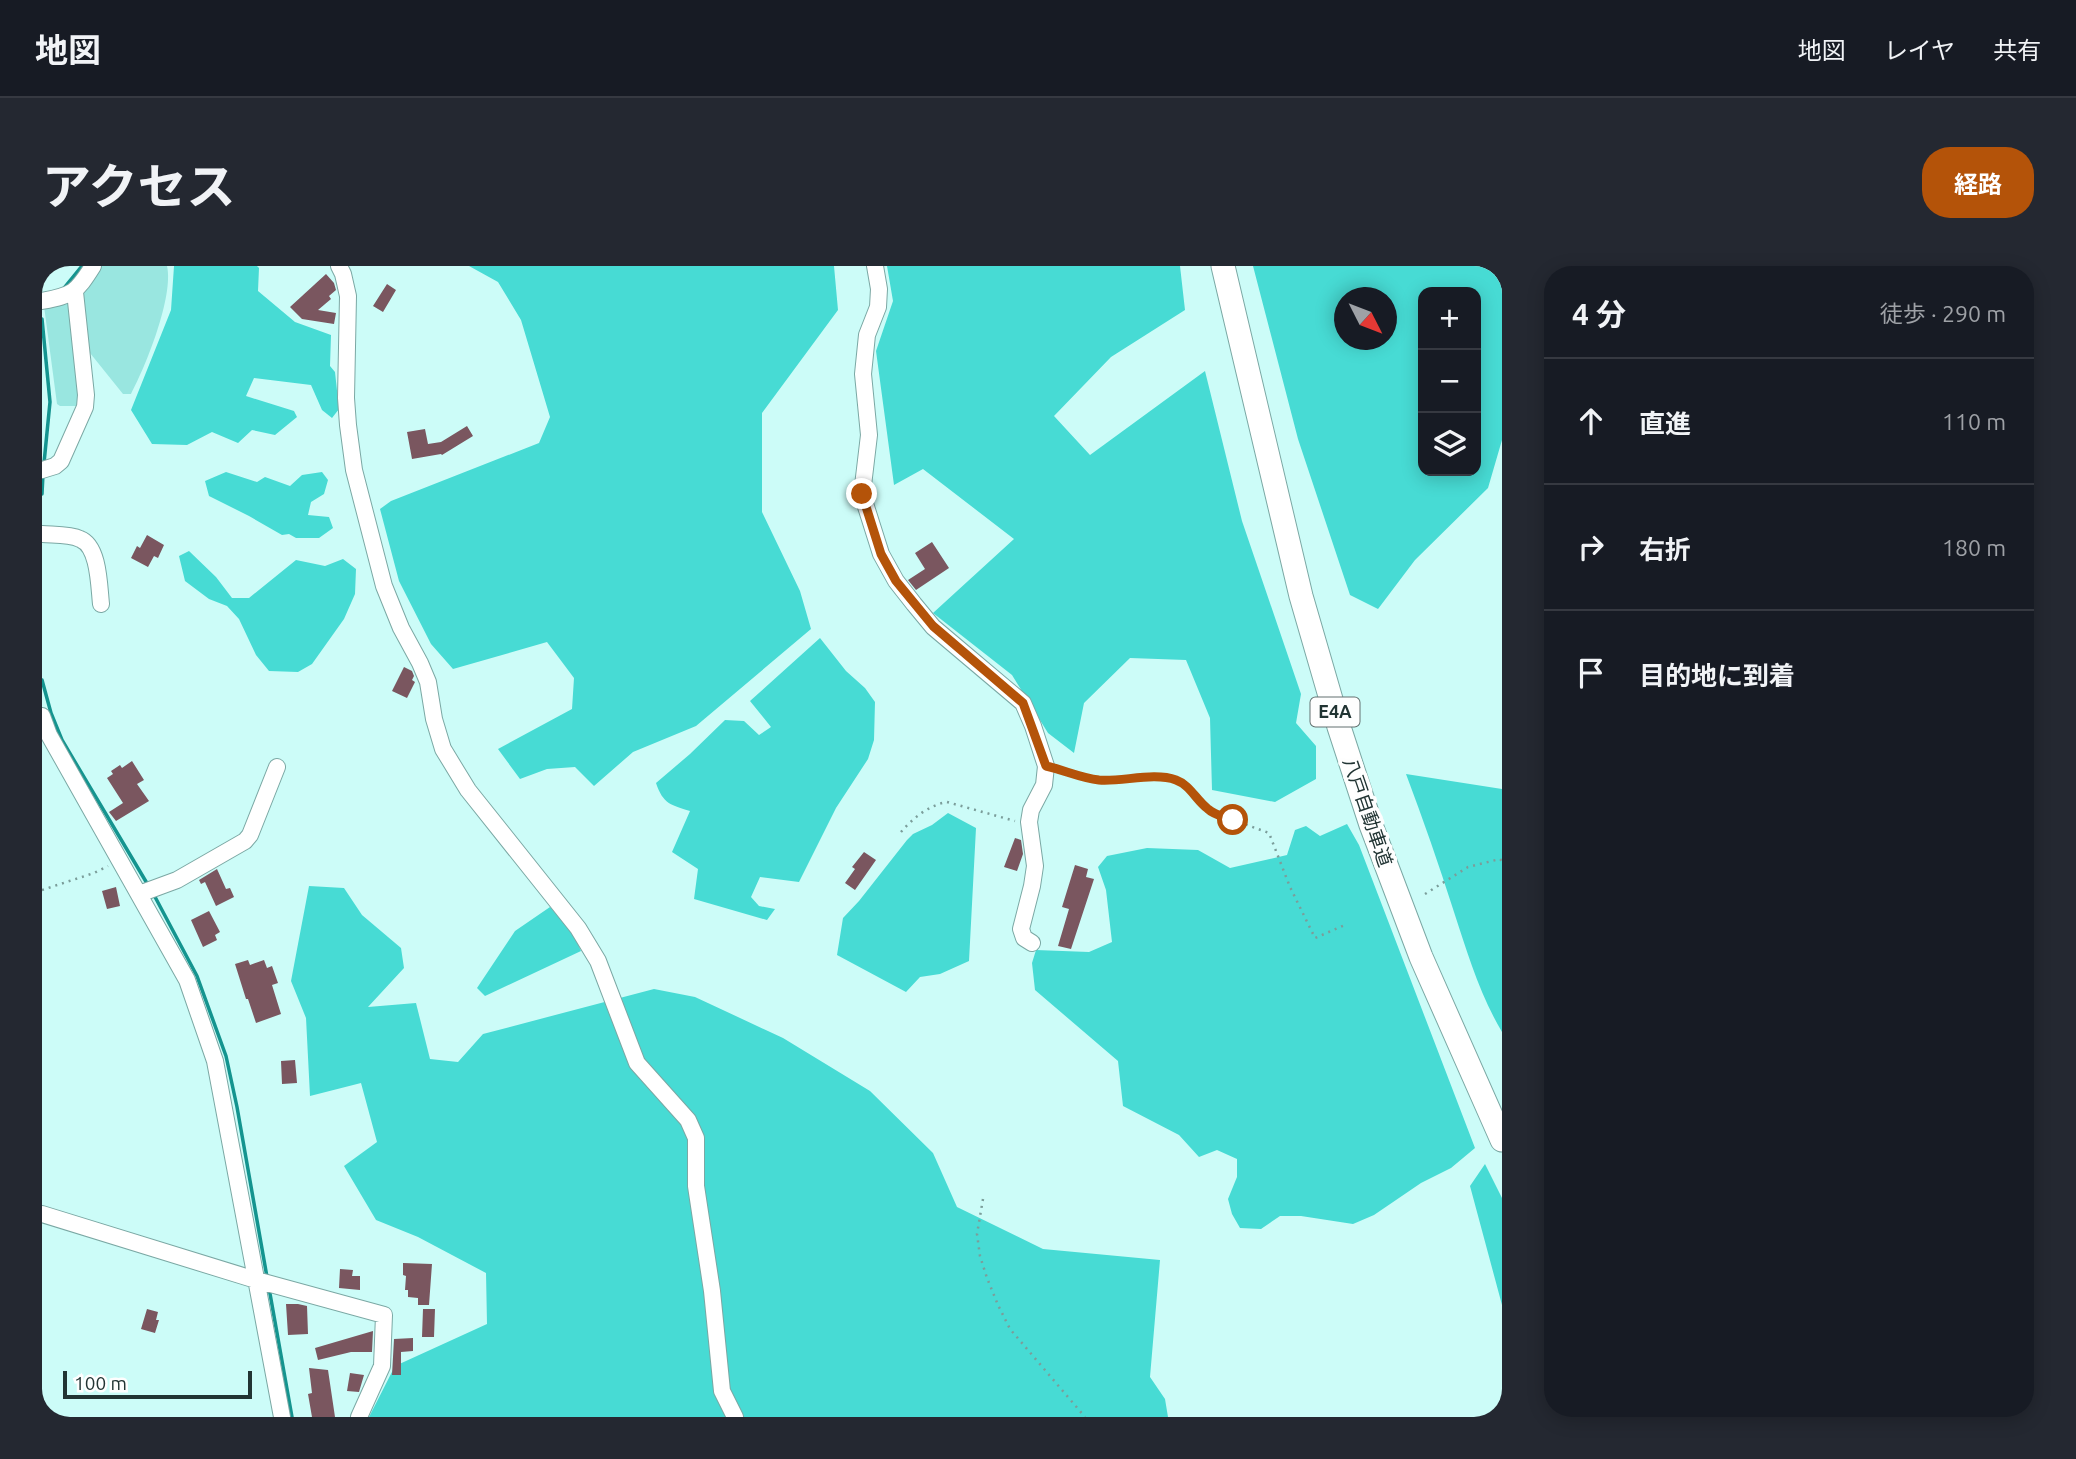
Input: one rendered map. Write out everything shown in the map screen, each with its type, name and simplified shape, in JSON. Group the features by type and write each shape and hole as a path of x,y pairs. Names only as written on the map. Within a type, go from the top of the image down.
{"highway":[{"name":"八戸自動車道","path":"1223,266 1301,596 1339,727 1371,825 1421,957 1502,1140"}],"street":[{"path":"42,301 75,292 93,266"},
{"path":"339,266 348,296 346,398 349,436 354,470 384,586 428,682 434,719 443,749 468,790 579,928 598,961 638,1063 688,1120 696,1138 696,1185 723,1391 735,1417"},
{"path":"875,266 879,289 878,307 867,335 863,373 869,435 862,494 881,554 896,581 933,626 1023,703 1046,766 1044,785 1031,810 1029,821 1035,866 1021,929 1024,938 1032,943"},
{"path":"42,470 61,461 85,407 75,292"},
{"path":"42,534 79,538 87,542 93,551 101,604"},
{"path":"42,716 49,735 187,981 215,1061 282,1417"},
{"path":"139,894 177,880 245,841 250,835 277,767"},
{"path":"42,1214 256,1280 384,1315 382,1366 359,1417"}],"path":[{"path":"1046,766 1080,777 1100,780 1155,777 1173,779 1184,784 1209,811 1269,834 1290,887 1315,938 1345,925"},
{"path":"901,832 925,811 939,803 947,802 1009,821 1029,821"},
{"path":"1425,894 1468,867 1500,859 1502,861"},
{"path":"42,890 94,873 120,860"},
{"path":"983,1199 977,1234 980,1256 998,1305 1010,1329 1085,1417"}],"shaded area":[{"path":"97,266 167,266 168,279 163,312 151,349 131,394 123,394 86,348 83,288"},
{"path":"174,266 257,266 258,291 295,322 331,335 330,366 335,372 339,409 332,418 322,410 311,385 254,378 246,396 294,411 297,417 275,435 252,430 238,443 212,432 187,445 152,444 131,410 171,310"},
{"path":"469,266 834,266 838,310 762,413 762,512 800,591 811,629 696,726 633,752 594,786 575,767 547,769 520,779 498,749 572,709 574,678 547,642 453,669 431,644 399,581 380,509 391,501 539,443 550,417 521,320 498,282"},
{"path":"887,266 1180,266 1185,310 1111,357 1054,416 1090,455 1205,371 1242,521 1301,694 1296,723 1316,746 1316,779 1275,802 1212,790 1210,718 1186,660 1130,658 1084,703 1074,753 1048,733 1012,675 933,613 1014,539 923,469 894,485 876,351 893,301"},
{"path":"1253,266 1502,266 1502,440 1488,488 1415,560 1378,609 1350,595 1298,439"},
{"path":"66,300 82,398 79,406 57,404 44,306"},
{"path":"226,472 257,482 265,477 290,486 302,475 322,472 328,480 324,494 311,502 308,515 329,517 333,528 319,538 282,535 209,496 205,481"},
{"path":"189,551 216,577 232,598 249,598 296,560 325,566 343,559 356,569 355,594 344,619 312,664 298,672 269,671 256,655 239,619 227,606 209,599 185,581 179,556"},
{"path":"820,638 875,702 874,740 868,759 836,808 799,882 760,877 751,897 759,906 775,909 767,920 694,899 698,869 672,852 690,811 668,803 656,783 725,720 744,721 759,735 771,727 750,701"},
{"path":"1406,774 1502,789 1502,1032 1475,973"},
{"path":"948,813 976,828 969,961 940,974 920,977 906,992 837,955 843,918 913,834"},
{"path":"1347,824 1359,845 1475,1148 1451,1168 1421,1183 1374,1215 1353,1224 1301,1216 1280,1216 1261,1229 1240,1228 1228,1199 1237,1177 1237,1159 1217,1150 1199,1157 1179,1135 1123,1106 1118,1061 1035,990 1032,963 1036,950 1089,952 1112,942 1106,890 1098,867 1107,856 1147,848 1198,850 1230,868 1287,855 1295,830 1306,826 1320,836"},
{"path":"309,886 344,888 362,915 401,948 404,968 368,1007 416,1003 430,1059 458,1062 483,1034 654,989 695,997 783,1038 870,1091 933,1153 957,1207 1043,1249 1160,1260 1150,1377 1165,1399 1168,1417 369,1417 395,1366 487,1324 486,1273 418,1237 376,1220 344,1166 377,1142 361,1083 310,1096 306,1018 291,981"},
{"path":"550,907 573,933 581,951 485,996 477,988 515,931"},
{"path":"1485,1164 1502,1198 1502,1305 1470,1186"}],"building":[{"path":"326,274 336,290 329,296 331,299 318,310 336,313 334,324 302,319 290,307"},
{"path":"387,284 396,290 383,312 373,306"},
{"path":"467,426 473,436 442,455 412,459 407,432 425,429 428,444 441,442"},
{"path":"147,535 164,545 158,558 154,556 148,567 131,558"},
{"path":"932,542 949,568 916,590 908,580 925,569 915,553"},
{"path":"404,667 412,671 412,680 415,682 407,698 392,691"},
{"path":"132,761 144,780 137,784 149,801 116,821 109,812 123,803 107,778 113,774 111,771"},
{"path":"1015,838 1021,840 1023,854 1017,871 1004,867"},
{"path":"864,852 876,860 855,890 845,883 855,869 852,867"},
{"path":"1075,865 1088,869 1086,877 1094,879 1071,949 1058,946 1069,909 1062,907"},
{"path":"217,869 226,889 230,888 234,897 216,906 205,882 201,884 199,880"},
{"path":"116,887 120,906 107,909 102,891"},
{"path":"209,911 220,932 215,935 217,940 203,947 191,920"},
{"path":"248,960 250,965 264,960 267,968 272,966 278,983 272,985 281,1014 256,1023 235,964"},
{"path":"295,1060 297,1083 282,1084 281,1061"},
{"path":"403,1263 432,1264 429,1305 418,1305 418,1298 408,1297"},
{"path":"340,1269 353,1270 352,1276 360,1276 360,1290 339,1288"},
{"path":"286,1304 307,1306 308,1334 288,1335"},
{"path":"147,1309 158,1312 156,1320 159,1320 155,1333 141,1329"},
{"path":"423,1309 435,1309 434,1337 422,1337"},
{"path":"373,1331 372,1352 351,1352 318,1360 315,1348"},
{"path":"413,1338 413,1351 401,1352 401,1375 392,1375 394,1339"},
{"path":"309,1368 328,1370 335,1417 312,1417 308,1394 312,1393"},
{"path":"350,1373 364,1375 359,1392 347,1391"}],"waterway":[{"path":"64,288 82,266"},
{"path":"42,319 50,402 44,463"},
{"path":"42,494 43,474"},
{"path":"42,680 62,740 148,885"},
{"path":"154,895 197,976 226,1056 267,1277"},
{"path":"269,1288 292,1417"}],"route":[{"path":"862,494 881,554 896,581 933,626 1023,703 1046,766 1080,777 1100,780 1155,777 1173,779 1184,784 1209,811 1233,820"}]}
